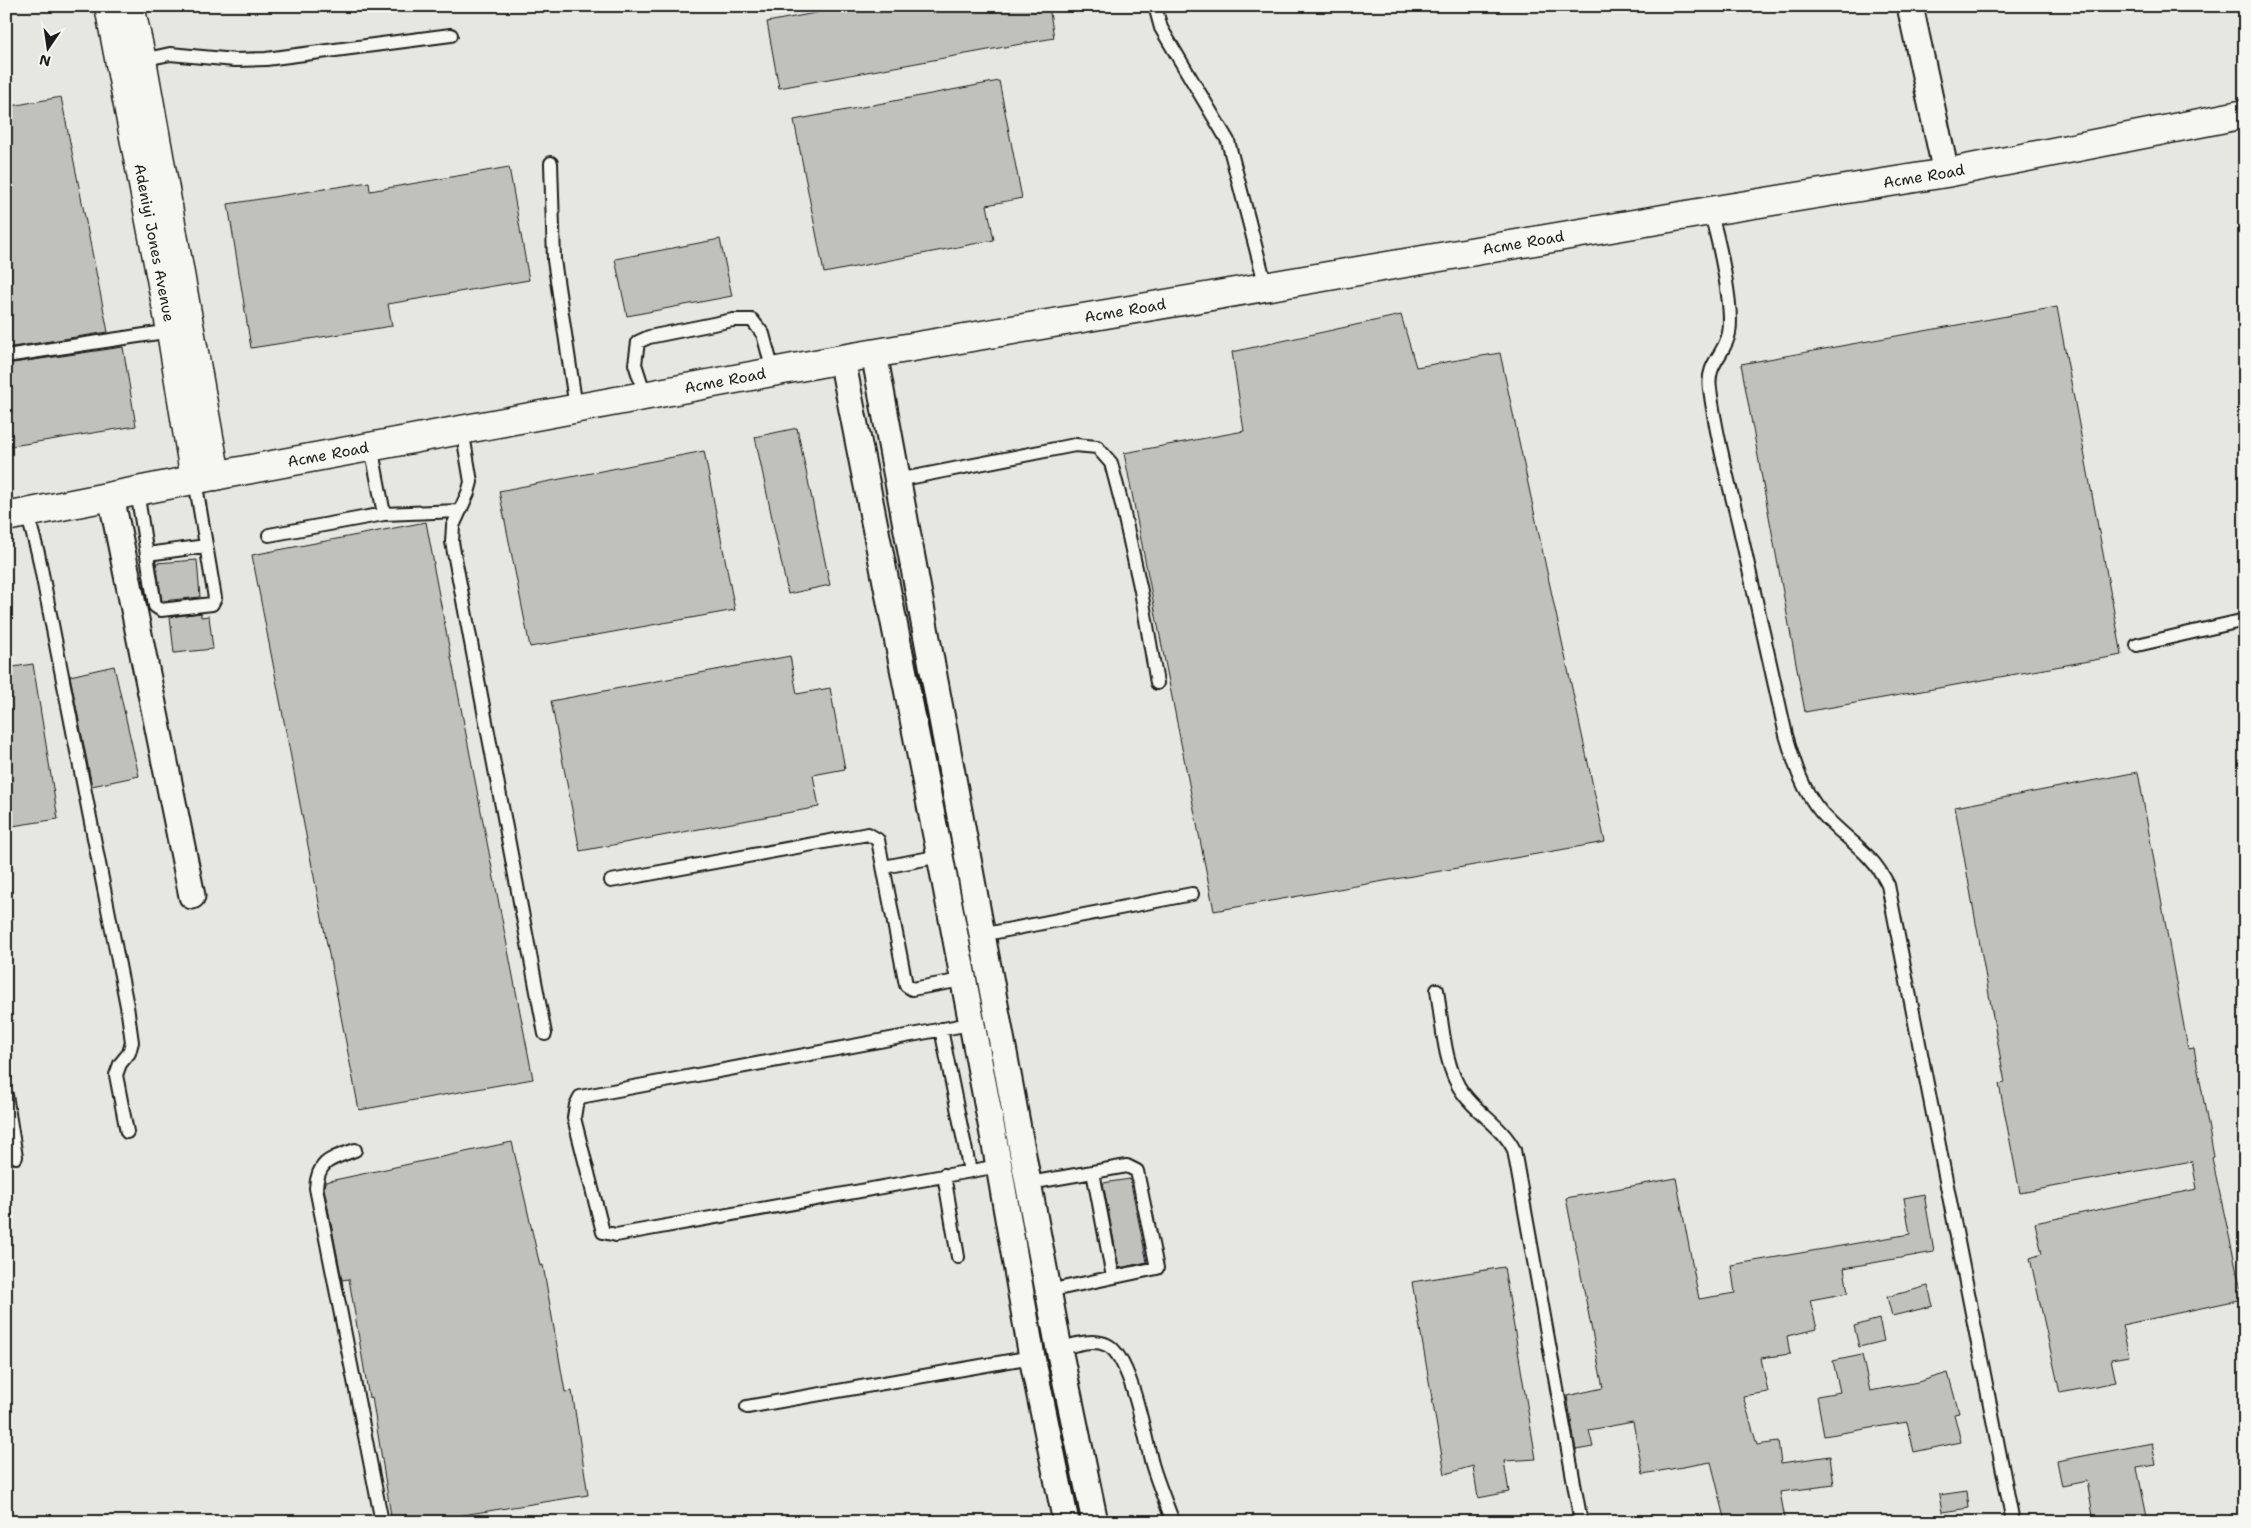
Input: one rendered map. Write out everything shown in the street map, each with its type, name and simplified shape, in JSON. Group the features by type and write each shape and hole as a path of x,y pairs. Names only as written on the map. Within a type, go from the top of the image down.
{"street":[{"name":"Adeniyi Jones Avenue","path":"109,6 171,332 206,478"},
{"name":"Adeniyi Jones Avenue","path":"130,6 142,60 206,478"},
{"path":"1910,6 1946,173"},
{"name":"Acme Road","path":"17,515 124,493 842,358 1710,211 1946,173 2245,114"},
{"path":"874,353 1058,1349 1095,1522"},
{"path":"842,358 940,856 1032,1357 1066,1522"},
{"path":"124,493 192,896"},
{"path":"895,629 925,622"}],"lane":[{"path":"1155,6 1160,28 1228,141 1266,287"},
{"path":"142,60 170,54 235,60 266,59 451,35"},
{"path":"551,163 554,260 576,408"},
{"path":"1710,211 1718,238 1730,320 1729,335 1714,361 1710,373 1709,387 1722,454 1786,735 1798,772 1808,793 1821,812 1880,868 1888,886 2013,1522"},
{"path":"645,395 635,364 638,342 649,337 733,320 752,320 763,334 773,371"},
{"path":"6,356 171,332"},
{"path":"462,429 471,482 453,526 452,542 545,1034"},
{"path":"898,480 1075,444 1097,447 1111,463 1122,505 1141,591 1157,683"},
{"path":"372,446 384,514"},
{"path":"124,493 147,554 155,606 158,608 212,604 215,598 206,546 206,478"},
{"path":"269,535 384,514 459,511"},
{"path":"17,515 40,563 126,1006 132,1042 129,1053 120,1064 116,1075 127,1132"},
{"path":"147,554 206,546"},
{"path":"2137,645 2245,620"},
{"path":"611,881 868,834 878,840 906,985 912,989 962,980"},
{"path":"884,867 940,856"},
{"path":"981,935 1192,894"},
{"path":"1437,990 1450,1066 1462,1093 1508,1139 1514,1150 1581,1522"},
{"path":"970,1024 580,1097 576,1105 574,1118 603,1232 616,1236 970,1171 1028,1183 1127,1166 1137,1171 1157,1265 1154,1270 1048,1290"},
{"path":"941,1029 970,1171"},
{"path":"6,1096 16,1157"},
{"path":"355,1150 328,1160 321,1167 317,1176 316,1188 382,1522"},
{"path":"1093,1172 1113,1277"},
{"path":"944,1175 958,1257"},
{"path":"1058,1349 1086,1342 1107,1344 1122,1361 1133,1389 1153,1466 1173,1522"},
{"path":"747,1407 1032,1357"}],"shaded area":[{"path":"6,6 2245,6 2245,1522 6,1522"}],"building":[{"path":"853,6 1049,6 1054,38 779,88 767,22"},
{"path":"999,81 1022,198 987,205 994,240 824,273 794,120"},
{"path":"61,97 108,332 6,348 6,107"},
{"path":"509,167 529,280 388,304 392,326 251,348 228,204 369,182 370,191"},
{"path":"720,239 732,296 627,316 615,259"},
{"path":"2057,307 2122,655 1805,712 1741,364"},
{"path":"1401,315 1416,367 1500,353 1605,842 1214,911 1124,453 1244,431 1232,352"},
{"path":"123,347 136,426 6,447 6,364"},
{"path":"797,428 830,585 788,594 755,437"},
{"path":"704,451 735,610 530,647 499,491"},
{"path":"426,522 533,1079 359,1110 252,555"},
{"path":"197,560 200,597 162,601 156,563"},
{"path":"201,613 201,617 209,616 213,649 174,653 170,617"},
{"path":"790,656 797,694 830,688 845,769 813,775 819,807 580,851 551,701"},
{"path":"33,664 58,819 6,827 6,668"},
{"path":"114,666 139,776 92,786 70,676"},
{"path":"2138,772 2188,1049 2194,1048 2214,1157 2212,1158 2243,1299 2122,1325 2129,1356 2111,1359 2116,1382 2060,1393 2030,1258 2042,1254 2035,1223 2197,1189 2192,1161 2020,1193 1999,1084 2005,1083 1955,807"},
{"path":"512,1142 540,1266 543,1265 565,1392 572,1391 588,1495 419,1522 392,1522 372,1397 369,1398 349,1279 342,1280 324,1188 325,1182"},
{"path":"1676,1178 1699,1299 1735,1293 1731,1265 1910,1234 1904,1198 1924,1194 1934,1252 1844,1268 1848,1293 1810,1300 1817,1329 1787,1336 1790,1354 1761,1358 1768,1392 1743,1396 1757,1445 1778,1442 1781,1463 1830,1456 1834,1485 1780,1492 1785,1519 1771,1522 1726,1522 1711,1462 1643,1474 1633,1422 1589,1430 1593,1447 1576,1450 1567,1396 1603,1388 1566,1198"},
{"path":"1130,1179 1147,1262 1119,1268 1103,1183"},
{"path":"1504,1267 1536,1459 1504,1461 1509,1492 1478,1498 1473,1466 1445,1474 1412,1282"},
{"path":"1928,1286 1933,1306 1892,1316 1887,1297"},
{"path":"1879,1319 1884,1341 1859,1347 1854,1326"},
{"path":"1862,1355 1870,1391 1918,1382 1948,1373 1959,1413 1954,1414 1961,1442 1914,1452 1907,1422 1824,1436 1817,1396 1840,1392 1833,1361"},
{"path":"2152,1443 2156,1465 2137,1468 2148,1522 2094,1522 2087,1481 2062,1486 2057,1461"},
{"path":"1967,1491 1969,1508 1942,1512 1939,1495"}]}
